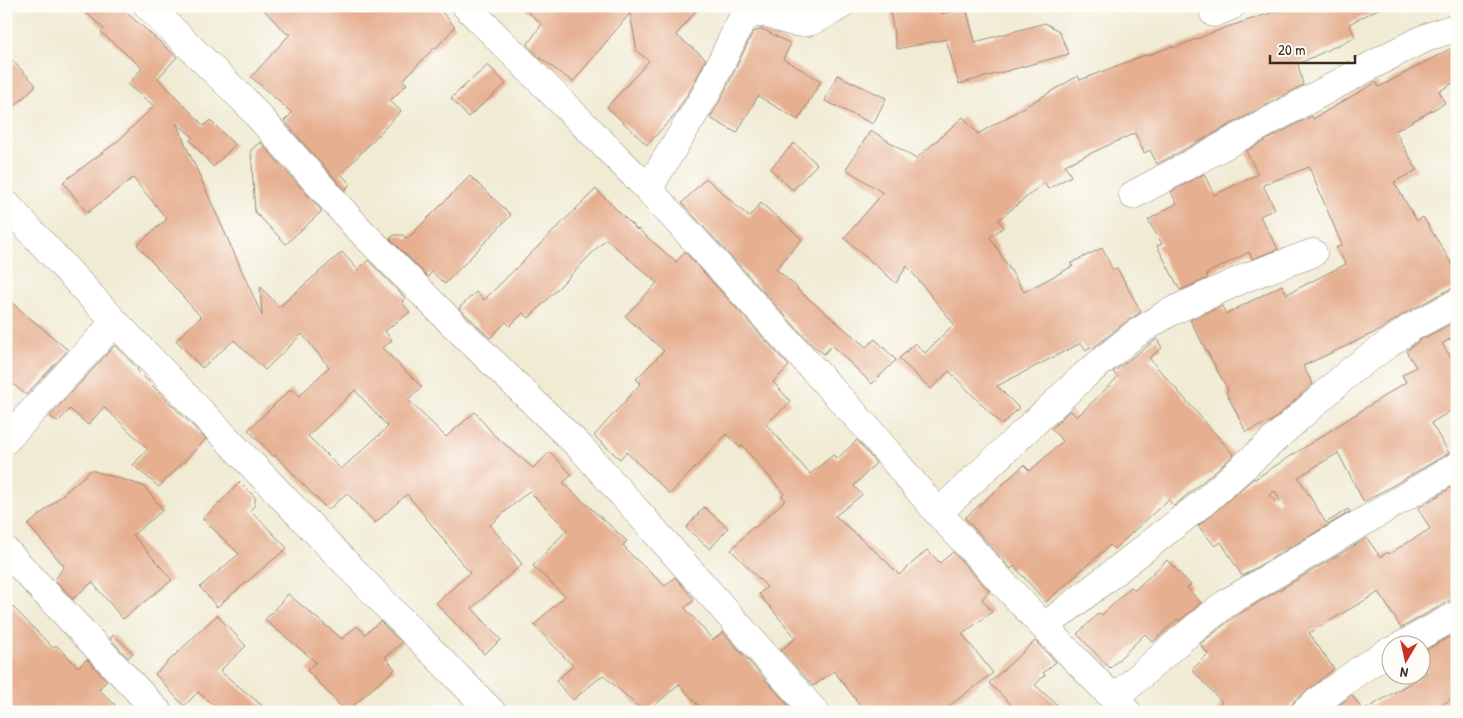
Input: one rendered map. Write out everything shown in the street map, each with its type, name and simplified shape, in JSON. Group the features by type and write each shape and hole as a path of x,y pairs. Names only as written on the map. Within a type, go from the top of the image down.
{"street":[{"path":"148,6 245,101 356,226 582,450 815,712"},
{"path":"466,6 648,189 868,430 938,513 1120,706 1179,641 1225,604 1457,466"},
{"path":"648,189 706,94 741,21 748,14 756,12 800,22 808,22 840,6"},
{"path":"1133,195 1399,51 1436,34 1457,28"},
{"path":"6,204 115,322 389,608 492,712"},
{"path":"938,513 1085,375 1134,335 1168,313 1185,305 1247,277 1313,253"},
{"path":"1044,627 1204,502 1352,370 1412,327 1457,303"},
{"path":"6,440 115,322"},
{"path":"6,551 158,712"},
{"path":"1419,636 1457,615"},
{"path":"1305,712 1334,688 1380,657"}],"building":[{"path":"79,6 119,6 177,57 158,78 204,126 210,120 235,145 213,167 190,140 193,137 176,123 262,316 260,286 279,307 342,252 358,270 368,260 405,298 402,302 410,312 385,331 392,341 382,348 422,387 408,400 446,437 475,412 494,435 533,468 550,452 572,475 563,483 627,541 623,545 626,550 665,586 675,577 694,600 685,608 713,640 723,632 794,712 704,712 679,684 647,712 644,712 603,675 573,700 556,681 573,666 534,625 565,596 533,566 567,530 529,491 490,525 522,564 472,608 501,640 484,654 436,603 470,573 407,494 375,523 347,493 328,510 275,455 274,457 248,430 291,389 299,396 329,367 302,334 265,370 234,340 202,368 176,340 201,317 137,245 167,219 133,178 87,213 63,182 118,141 154,106 128,85 142,68 101,32 104,29","holes":["355,390 388,427 341,469 308,436"]},
{"path":"260,6 437,6 455,27 403,80 407,84 390,101 401,111 341,174 350,184 345,190 284,121 292,113 251,77 290,34 286,33"},
{"path":"521,6 700,6 676,35 706,59 674,116 647,145 607,107 649,61 637,51 630,13 573,82 540,58 527,45 542,24"},
{"path":"889,6 940,6 942,14 966,9 975,42 1045,23 1059,31 1069,54 959,84 946,39 897,49"},
{"path":"1293,6 1384,6 1349,24 1355,37 1298,64 1303,85 1157,164 1150,150 1144,153 1135,133 1065,165 1071,176 1048,189 1044,183 998,220 1004,227 990,237 1024,292 1073,266 1071,263 1102,248 1113,270 1117,268 1141,312 1092,349 1090,347 1086,350 1081,343 997,386 1019,408 1002,425 949,371 931,389 899,359 915,343 925,353 954,324 907,266 896,283 844,238 883,193 846,169 871,130 916,159 963,117 978,134 1078,76 1080,80 1145,55 1173,46 1174,48 1224,28"},
{"path":"762,29 791,44 783,59 821,81 798,120 758,96 737,133 710,118 753,32"},
{"path":"1457,45 1457,81 1439,91 1445,103 1395,131 1417,170 1394,182 1417,221 1423,217 1457,272 1457,288 1450,289 1405,313 1380,330 1303,366 1313,384 1273,420 1246,432 1226,392 1228,390 1190,320 1222,306 1226,314 1282,285 1287,294 1346,264 1336,248 1342,245 1309,167 1263,185 1275,209 1260,216 1278,249 1252,259 1249,252 1206,274 1208,278 1180,290 1157,246 1162,244 1148,220 1177,203 1171,192 1204,174 1214,195 1258,174 1246,151 1312,116 1313,119 1376,82 1379,87"},
{"path":"6,54 36,85 6,115"},
{"path":"488,65 506,84 468,117 451,98"},
{"path":"837,75 886,98 873,124 825,101"},
{"path":"260,142 322,211 286,244 255,212 251,150"},
{"path":"794,143 817,164 793,190 770,169"},
{"path":"470,176 511,215 445,284 432,272 428,277 390,239 394,235 403,235 407,239"},
{"path":"706,178 749,217 761,203 802,239 776,269 866,347 875,339 896,360 872,384 832,345 824,354 811,344 682,203"},
{"path":"596,189 637,230 676,262 685,252 789,366 773,382 791,402 766,424 810,474 833,455 837,459 857,440 876,463 854,486 862,495 835,516 885,560 899,575 927,550 940,563 953,552 989,591 982,599 992,612 962,634 993,673 941,712 865,712 834,671 813,686 781,650 796,638 759,594 767,587 731,550 753,527 755,528 785,500 782,496 784,494 742,445 740,448 727,434 670,494 626,452 620,459 594,436 641,383 636,379 664,351 625,316 657,283 606,239 529,318 523,313 510,326 506,322 490,338 459,308 476,292 484,300"},
{"path":"6,298 68,350 26,395 6,378"},
{"path":"1457,321 1457,335 1442,344 1457,367 1457,407 1431,423 1449,453 1364,502 1338,453 1298,477 1326,523 1348,509 1350,512 1242,576 1221,542 1215,546 1198,526 1254,478 1406,382 1402,375 1416,367 1406,351 1420,340","holes":["1275,491 1280,501 1277,503 1269,495"]},
{"path":"1157,339 1162,348 1149,358 1234,455 1174,506 1168,500 1114,549 1110,545 1046,602 1014,566 1011,569 965,518 1024,465 1030,471 1063,441 1051,429 1070,410 1077,417 1118,377 1113,372"},
{"path":"115,345 137,370 206,439 159,487 133,465 148,449 104,407 88,425 70,409 58,422 50,416"},
{"path":"91,470 144,486 163,510 133,535 172,580 123,619 92,582 73,599 55,580 64,566 28,525"},
{"path":"240,482 255,497 255,505 250,510 287,548 217,607 200,587 239,554 203,519"},
{"path":"1457,484 1457,599 1449,601 1401,628 1379,592 1309,633 1334,669 1295,700 1290,712 1216,712 1222,702 1192,670 1208,654 1200,644 1234,617 1367,538 1380,557 1388,552 1389,554 1430,529 1418,508"},
{"path":"704,507 728,528 710,549 686,528"},
{"path":"1167,560 1191,585 1187,588 1201,603 1179,621 1177,619 1153,642 1145,634 1110,668 1077,634 1099,613 1102,615 1131,587 1135,590"},
{"path":"288,594 342,639 357,626 365,634 380,621 402,643 385,657 395,669 346,712 307,670 316,662 265,620"},
{"path":"6,600 53,648 56,645 78,667 87,659 107,681 99,689 122,712 6,712"},
{"path":"217,615 246,646 220,671 270,712 222,712 198,692 184,706 155,674"},
{"path":"1457,633 1457,696 1429,712 1330,712 1352,695 1363,711 1405,686 1430,686 1430,648"},
{"path":"114,635 133,653 128,658 110,638"},
{"path":"1035,641 1056,662 1043,673 1045,675 1035,685 1065,712 1019,712 989,683"}]}
